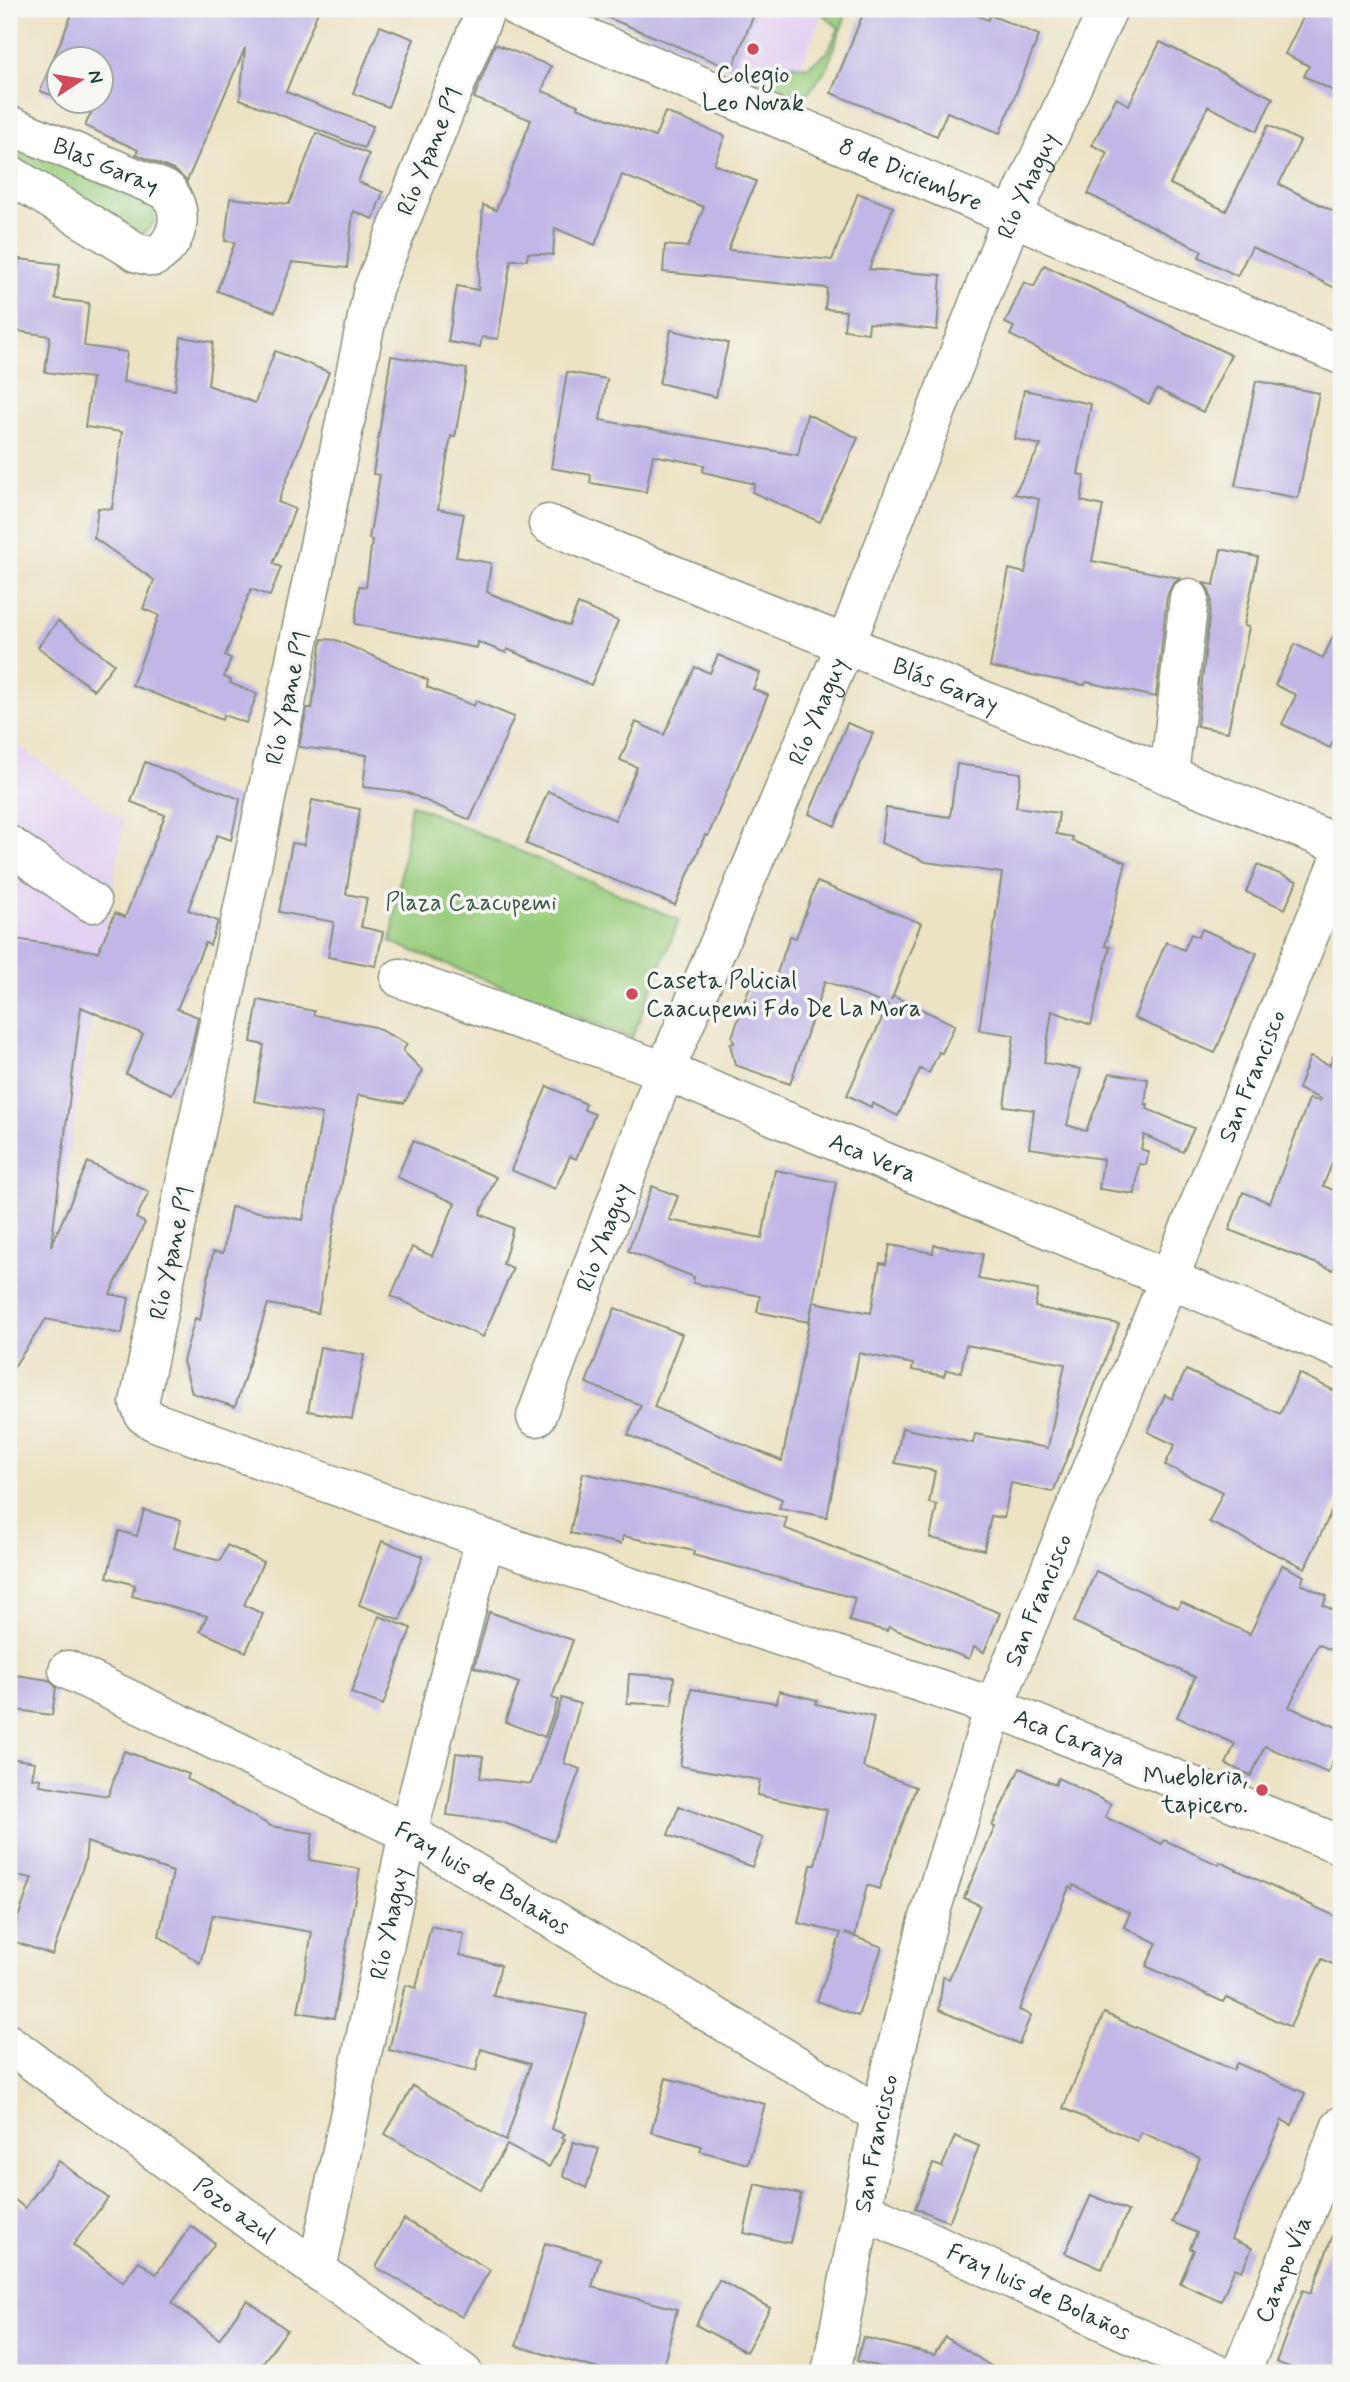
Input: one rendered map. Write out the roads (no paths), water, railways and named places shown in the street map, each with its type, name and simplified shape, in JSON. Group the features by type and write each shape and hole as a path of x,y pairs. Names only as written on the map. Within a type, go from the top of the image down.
{"street":[{"name":"Río Ypane P1","path":"139,1403 373,289 486,9"},
{"name":"8 de Diciembre","path":"519,9 1341,355"},
{"name":"Río Yhaguy","path":"536,1417 665,1071 845,646 1012,217 1108,9"},
{"name":"Blas Garay","path":"9,125 168,191 179,215 174,238 165,251 154,257 138,253 9,174"},
{"name":"Blás Garay","path":"548,524 1341,845"},
{"path":"1168,776 1189,598"},
{"path":"9,845 92,903"},
{"name":"San Francisco","path":"831,2373 880,2115 928,1921 994,1707 1341,857"},
{"name":"Aca Vera","path":"400,978 665,1071 1341,1350"},
{"name":"Aca Caraya","path":"139,1403 144,1415 155,1422 485,1539 994,1707 1341,1845"},
{"name":"Río Yhaguy","path":"317,2270 408,1833 485,1539"},
{"name":"Fray luis de Bolaños","path":"68,1670 408,1833 880,2115"},
{"name":"Pozo azul","path":"9,2044 460,2372"},
{"name":"Campo Vía","path":"1241,2373 1341,2126"},
{"name":"Fray luis de Bolaños","path":"863,2210 1215,2373"}],"place":[{"name":"Colegio Leo Novak","path":"753,49"},
{"name":"Caseta Policial Caacupemi Fdo De La Mora","path":"632,994"},
{"name":"Muebleria, tapicero.","path":"1262,1790"}],"park label":[{"name":"Plaza Caacupemi","path":"471,902"}]}
